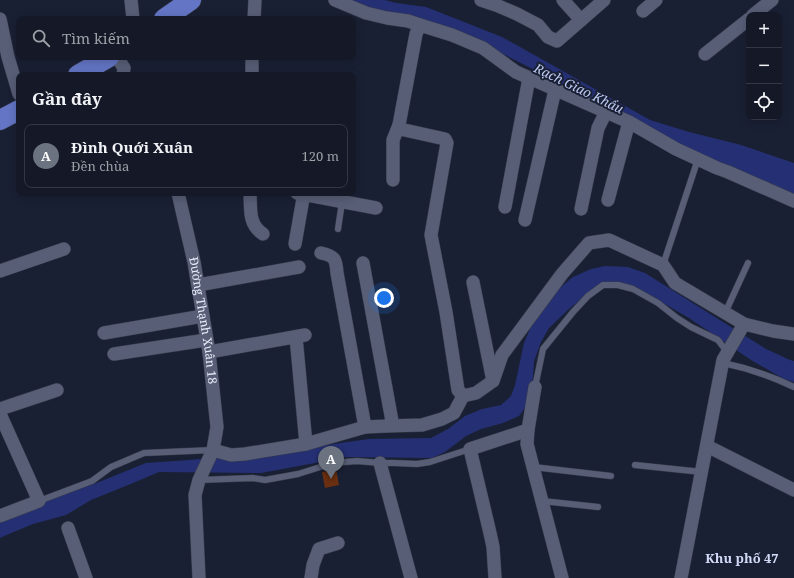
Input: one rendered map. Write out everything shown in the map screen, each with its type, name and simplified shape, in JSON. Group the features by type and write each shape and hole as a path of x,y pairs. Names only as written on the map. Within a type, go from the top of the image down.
{"main road":[{"path":"168,16 191,0"},
{"path":"83,72 104,60"},
{"path":"0,120 16,112"}],"street":[{"path":"131,0 134,16"},
{"path":"254,16 255,0"},
{"path":"335,0 366,13 408,21 452,35 483,48 516,72 629,122 676,149 794,201"},
{"path":"481,0 517,14 538,25 548,37 558,41 604,0"},
{"path":"563,0 581,20"},
{"path":"643,11 656,0"},
{"path":"758,12 772,0"},
{"path":"0,19 8,57 16,84"},
{"path":"705,54 746,21"},
{"path":"393,180 393,140 399,125 416,34 420,25"},
{"path":"119,60 124,68 123,72"},
{"path":"252,60 252,72"},
{"path":"506,207 529,78"},
{"path":"525,220 555,90"},
{"path":"581,209 598,128 606,112"},
{"path":"608,200 629,122"},
{"path":"399,125 400,129 445,139 447,144 431,235 446,312 458,390 463,396"},
{"name":"Đường Thạnh Xuân 18","path":"179,196 198,285 208,346 217,427 211,453 199,480 195,495 199,578"},
{"path":"250,196 251,216 256,227 263,234"},
{"path":"295,244 302,196"},
{"path":"322,196 341,198 376,208"},
{"path":"211,453 231,455 306,444 365,427 422,425 442,419 454,413 463,396 476,393 493,381 502,355 562,274 589,243 609,240 663,265 675,283 743,325 794,334"},
{"path":"0,271 64,249"},
{"path":"321,254 333,257 336,262 365,427"},
{"path":"363,263 392,421 387,426"},
{"path":"198,285 300,267"},
{"path":"473,282 493,381"},
{"path":"104,333 203,316"},
{"path":"682,578 725,358 743,325"},
{"path":"114,354 301,336 306,444"},
{"path":"535,387 527,444 562,578"},
{"path":"0,409 57,390"},
{"path":"0,414 39,501 0,516"},
{"path":"495,578 490,533 470,449 528,430"},
{"path":"708,446 794,490"},
{"path":"380,463 411,578"},
{"path":"68,528 86,578"},
{"path":"311,578 313,566 319,549 338,543"}],"lane":[{"path":"663,265 698,159"},
{"path":"338,229 341,198"},
{"path":"725,313 748,263"},
{"path":"535,387 543,349 573,312 588,296 603,285 618,285 632,289 658,303 691,327 718,340 725,358 749,370 778,379 794,387"},
{"path":"199,480 252,478 265,480 298,474 333,463 357,461 417,464 430,462 470,449"},
{"path":"39,501 92,481 111,467 144,453 211,453"},
{"path":"635,465 702,472"},
{"path":"533,467 611,476"},
{"path":"542,501 598,507"}],"water":[{"name":"Rạch Giao Khẩu","path":"336,0 385,0 426,7 502,37 650,120 689,132 741,145 794,163 794,200 676,148 617,112 468,36"},
{"path":"605,266 628,267 645,273 766,349 794,361 794,382 784,379 751,360 689,318 646,293 619,283 593,289 549,328 541,342 534,361 532,390 529,402 519,416 503,423 481,429 466,436 445,452 432,458 347,457 261,473 159,472 91,500 66,515 33,524 0,538 0,517 30,505 94,484 146,463 190,460 313,447 369,439 431,438 448,429 465,416 482,409 501,405 511,396 515,385 524,343 535,317 551,295 573,277 591,269"}],"building":[{"path":"336,469 339,485 325,488 322,472"}],"place":[{"name":"Đình Quới Xuân","path":"331,479"}],"district":[{"name":"Khu phố 47","path":"742,558"}]}
